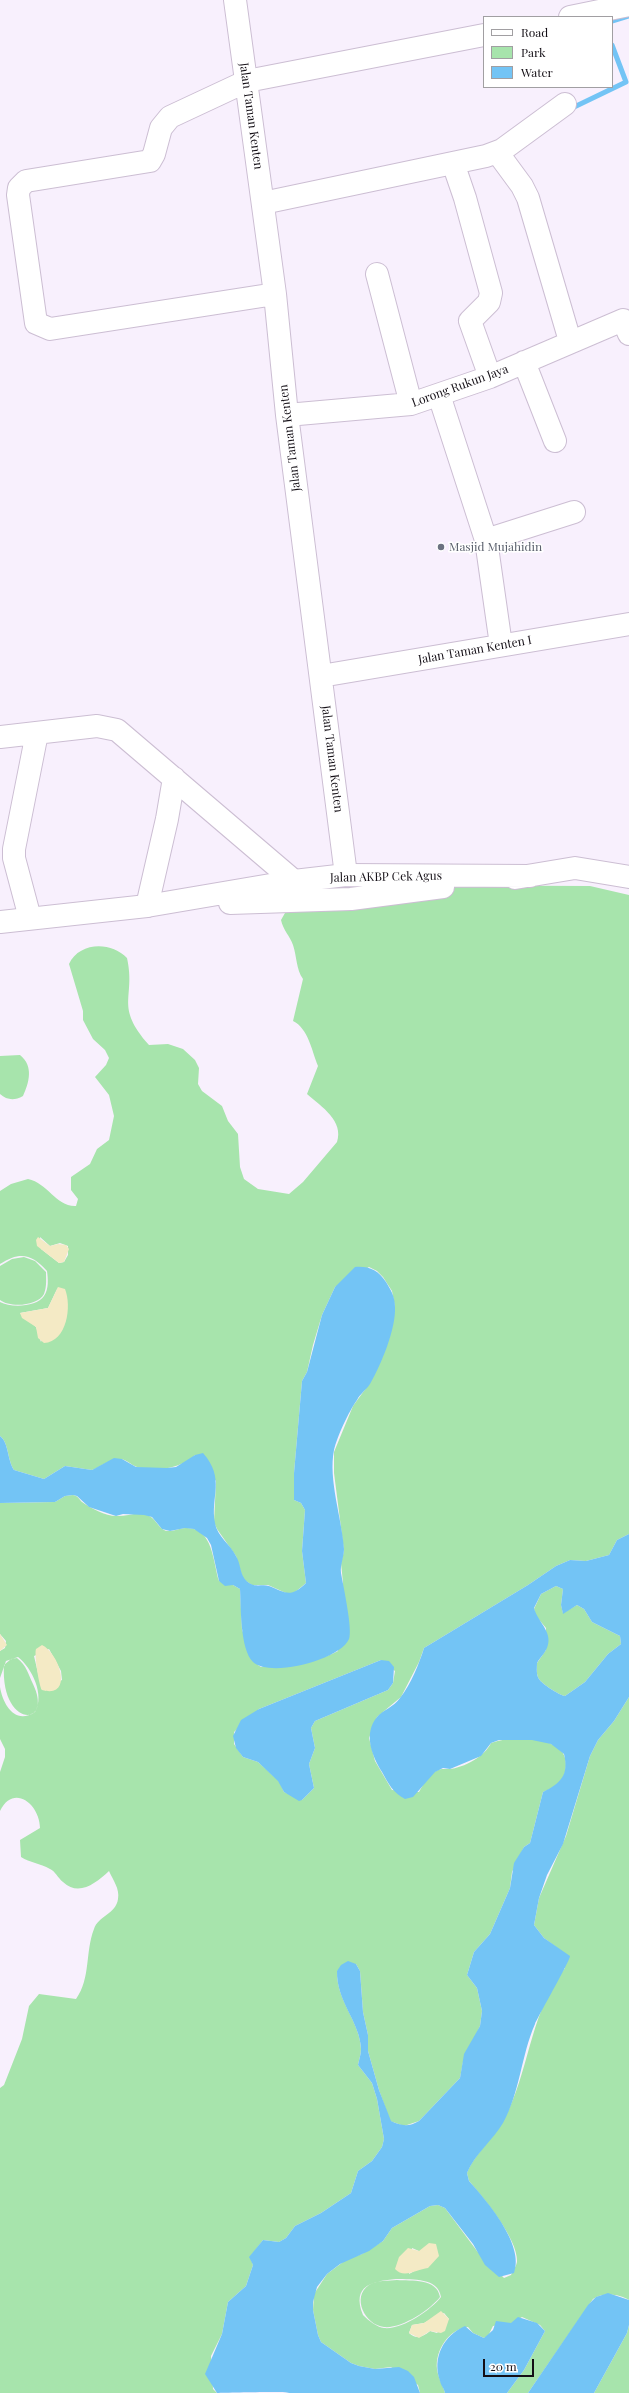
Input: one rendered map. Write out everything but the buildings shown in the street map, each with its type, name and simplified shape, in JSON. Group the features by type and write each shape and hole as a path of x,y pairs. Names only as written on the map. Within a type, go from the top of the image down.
{"street":[{"name":"Jalan Taman Kenten","path":"235,0 275,294 287,415 346,875"},
{"path":"575,16 629,5"},
{"path":"275,294 58,328 43,328 36,323 18,195 20,186 26,181 150,161 154,156 161,128 170,117 247,81 483,35"},
{"path":"263,203 498,153 565,104"},
{"path":"498,153 522,186 528,198 570,341"},
{"path":"453,163 465,198 491,293 489,302 470,321 490,377"},
{"path":"377,274 411,404"},
{"name":"Lorong Rukun Jaya","path":"287,415 411,404 490,377 570,341 626,327"},
{"path":"524,362 555,441"},
{"path":"439,395 486,540 501,645"},
{"path":"486,540 574,512"},
{"name":"Jalan Taman Kenten I","path":"321,676 629,624"},
{"path":"0,737 96,726 117,730 294,881"},
{"path":"30,918 14,858 14,849 37,733"},
{"path":"147,906 167,819 174,778"},
{"name":"Jalan AKBP Cek Agus","path":"147,906 351,899 530,876 575,868 629,877"},
{"name":"Jalan AKBP Cek Agus","path":"0,922 147,906 294,881 346,875 530,876"}],"green space":[{"path":"359,885 590,886 629,895 629,1534 617,1540 609,1555 586,1561 570,1560 556,1566 528,1585 424,1648 419,1662 401,1697 377,1717 369,1738 375,1761 392,1790 419,1792 427,1779 434,1772 440,1769 455,1768 467,1764 479,1757 491,1743 507,1739 525,1738 550,1743 561,1751 566,1760 565,1772 561,1781 543,1792 530,1843 524,1847 512,1872 510,1888 490,1934 474,1952 467,1975 477,1988 482,2011 480,2026 463,2062 460,2078 419,2121 404,2126 390,2121 368,2051 368,2035 363,2012 360,1971 356,1964 337,1971 340,1992 360,2039 361,2051 358,2065 372,2083 377,2099 384,2139 382,2147 372,2161 358,2171 351,2193 321,2213 295,2226 286,2238 279,2242 263,2240 250,2257 253,2265 246,2286 228,2302 222,2334 211,2356 213,2389 217,2393 0,2393 0,2088 4,2085 22,2039 29,2006 39,1994 76,1999 81,1991 86,1974 91,1938 94,1929 99,1921 111,1912 117,1904 118,1892 109,1871 99,1880 87,1887 75,1888 63,1882 52,1870 21,1857 20,1840 40,1828 36,1812 25,1800 19,1798 12,1799 6,1803 0,1811 0,1772 5,1757 5,1749 0,1739 0,1687 7,1706 16,1715 22,1716 35,1712 39,1698 36,1682 28,1668 18,1657 6,1661 0,1678 0,1651 5,1648 6,1641 0,1634 0,1503 55,1502 65,1496 73,1495 89,1507 108,1515 120,1516 143,1514 151,1517 161,1528 167,1531 183,1528 194,1529 201,1533 210,1547 219,1581 233,1585 240,1589 242,1630 258,1665 261,1667 300,1663 320,1659 338,1651 343,1583 341,1563 344,1551 334,1473 334,1452 353,1406 369,1384 377,1368 392,1327 395,1307 392,1291 383,1277 377,1271 369,1267 335,1287 322,1315 307,1372 302,1381 294,1473 294,1500 301,1503 305,1510 302,1551 306,1583 294,1593 286,1593 268,1585 252,1585 243,1579 236,1556 217,1529 214,1522 216,1481 195,1455 183,1463 160,1469 137,1467 120,1459 109,1462 92,1470 65,1466 44,1479 14,1470 10,1461 7,1447 0,1436 0,1302 17,1306 30,1304 41,1300 46,1293 48,1277 47,1271 41,1265 25,1256 14,1257 0,1264 0,1191 11,1184 28,1179 41,1185 63,1203 76,1206 78,1199 71,1190 71,1177 90,1164 97,1149 109,1140 114,1116 109,1095 95,1077 106,1065 109,1058 105,1050 93,1039 83,1020 83,1011 69,964 80,951 96,946 113,949 120,952 127,958 129,972 129,1011 138,1031 149,1045 168,1044 183,1049 195,1060 199,1068 198,1084 202,1091 222,1106 228,1121 238,1134 240,1167 244,1179 258,1189 289,1194 303,1182 337,1142 338,1134 335,1121 325,1109 307,1094 318,1066 306,1034 298,1024 293,1021 303,979 298,967 293,945 283,927 281,920 285,913 328,894","holes":["40,1237 50,1246 60,1243 68,1246 68,1255 64,1262 59,1263 41,1249","58,1287 41,1342 36,1327 20,1313 48,1308","49,1649 61,1671 62,1680 42,1690 34,1656","381,1660 395,1671 393,1683 388,1690 315,1721 311,1728 315,1748 309,1764 314,1788 302,1800 284,1792 279,1781 258,1762 243,1757 234,1744 234,1732 259,1709"]},
{"path":"20,1055 24,1059 29,1069 27,1086 23,1096 17,1099 8,1099 0,1094 0,1056"},
{"path":"24,1257 35,1261 46,1272 44,1294 41,1298 30,1303 17,1305 5,1303 0,1300 0,1266 12,1259"},
{"path":"556,1586 563,1589 561,1605 563,1613 577,1605 584,1609 592,1622 620,1636 621,1644 608,1654 585,1682 565,1696 555,1692 543,1684 538,1677 537,1671 537,1663 546,1650 546,1628 536,1616 534,1609 541,1594"},
{"path":"17,1658 27,1670 38,1698 37,1708 32,1714 25,1715 17,1710 10,1701 5,1686 4,1665 11,1659"},
{"path":"629,1697 629,2300 621,2296 611,2295 601,2295 593,2299 528,2393 507,2393 524,2370 545,2331 540,2325 522,2317 512,2323 493,2326 488,2336 484,2338 473,2333 468,2327 449,2336 441,2348 437,2362 437,2369 445,2393 420,2393 418,2385 391,2367 375,2369 359,2366 351,2363 321,2342 318,2335 313,2310 314,2294 327,2274 347,2259 362,2254 383,2241 392,2228 430,2206 438,2205 445,2208 477,2251 504,2278 511,2275 514,2270 517,2261 516,2252 512,2241 499,2219 469,2181 467,2173 475,2158 505,2118 516,2091 532,2037 545,2001 565,1968 556,1947 544,1938 534,1925 539,1898 566,1836 590,1756 598,1740 614,1721","holes":["412,2248 419,2251 428,2267 420,2268 409,2274","396,2279 424,2281 435,2286 441,2297 430,2308 416,2318 399,2326 384,2328 373,2323 363,2315 360,2305 362,2291 366,2286 379,2281","444,2313 449,2319 437,2333 430,2331 420,2337 409,2333 412,2325 424,2323"]},
{"path":"397,2280 416,2281 429,2284 434,2286 440,2297 422,2313 407,2322 391,2327 377,2325 366,2316 361,2303 361,2296 364,2290 372,2283"},
{"path":"629,2325 629,2393 594,2393 627,2333"}],"sand":[{"path":"38,1237 50,1246 58,1244 66,1245 69,1249 64,1262 59,1263 37,1246 36,1240"},
{"path":"58,1287 65,1289 67,1296 68,1304 66,1322 58,1337 52,1341 44,1343 38,1338 36,1327 22,1318 20,1313 48,1308"},
{"path":"0,1634 7,1645 0,1651"},
{"path":"42,1645 54,1657 61,1674 61,1682 58,1688 52,1691 42,1690 40,1683 36,1663 36,1649"},
{"path":"429,2243 436,2244 439,2256 428,2268 411,2273 402,2273 395,2269 399,2257 408,2248 419,2251"},
{"path":"441,2311 449,2319 445,2331 441,2333 430,2331 419,2338 409,2333 412,2325 424,2323"}],"water":[{"path":"355,1267 369,1268 380,1274 390,1288 395,1303 395,1316 387,1347 379,1367 370,1384 350,1411 340,1431 334,1450 334,1486 344,1549 341,1573 349,1617 350,1634 349,1639 343,1647 333,1654 319,1660 288,1667 274,1668 262,1666 253,1662 249,1656 243,1638 240,1589 233,1585 225,1586 219,1581 211,1545 207,1538 194,1529 185,1528 170,1531 162,1529 152,1517 123,1514 116,1516 89,1507 77,1496 73,1495 65,1496 55,1502 0,1503 0,1436 7,1447 10,1461 14,1470 44,1479 65,1466 92,1470 114,1458 122,1459 136,1467 176,1467 195,1455 203,1453 210,1462 216,1480 214,1514 216,1528 236,1556 244,1578 253,1585 267,1585 288,1593 301,1588 306,1583 302,1551 305,1510 301,1503 294,1500 294,1473 302,1381 307,1372 322,1315 335,1287"},
{"path":"629,1534 629,1697 614,1721 598,1740 590,1756 563,1844 547,1875 539,1898 534,1925 544,1938 570,1956 530,2036 509,2111 499,2129 474,2160 467,2173 469,2181 494,2212 509,2237 514,2250 516,2262 514,2273 499,2277 485,2265 473,2244 445,2208 438,2205 430,2206 392,2228 383,2241 369,2251 340,2264 327,2274 317,2287 313,2302 318,2335 321,2342 351,2363 359,2366 375,2369 399,2367 408,2371 414,2377 420,2393 217,2393 205,2374 222,2334 228,2302 246,2286 253,2265 249,2257 263,2240 279,2242 286,2238 295,2226 321,2213 351,2193 358,2171 372,2161 382,2147 384,2139 377,2099 372,2083 358,2065 361,2051 360,2039 340,1992 337,1971 341,1965 348,1961 356,1964 360,1971 363,2012 368,2035 368,2051 379,2090 391,2121 405,2125 419,2121 460,2078 464,2054 480,2026 482,2011 477,1988 467,1975 474,1952 490,1934 510,1888 514,1863 524,1847 530,1843 543,1792 559,1782 564,1773 564,1754 551,1744 532,1740 499,1740 491,1743 481,1756 450,1769 443,1768 435,1772 413,1797 405,1799 397,1794 386,1780 372,1752 370,1745 370,1731 373,1724 379,1715 398,1701 408,1687 420,1661 424,1648 528,1585 556,1566 570,1560 586,1561 609,1555 617,1540","holes":["556,1586 563,1589 561,1605 563,1614 577,1605 584,1609 592,1622 620,1636 621,1644 608,1654 585,1682 565,1696 547,1686 538,1677 537,1663 546,1650 548,1638 545,1628 534,1608 541,1594"]},
{"path":"381,1660 389,1661 394,1667 393,1683 388,1690 315,1721 311,1728 315,1748 309,1764 314,1788 302,1800 299,1801 284,1792 278,1781 258,1762 243,1757 236,1748 233,1736 241,1720 259,1709"},
{"path":"608,2293 629,2300 629,2325 627,2333 594,2393 528,2393 588,2305 596,2297"},
{"path":"518,2317 537,2323 545,2331 524,2370 507,2393 445,2393 440,2381 437,2364 441,2349 445,2342 457,2330 465,2326 473,2333 484,2338 493,2330 496,2321 511,2323"}],"waterway":[{"path":"613,21 629,16"},
{"path":"570,109 626,82 613,48"}],"place":[{"name":"Masjid Mujahidin","path":"441,547"}]}
